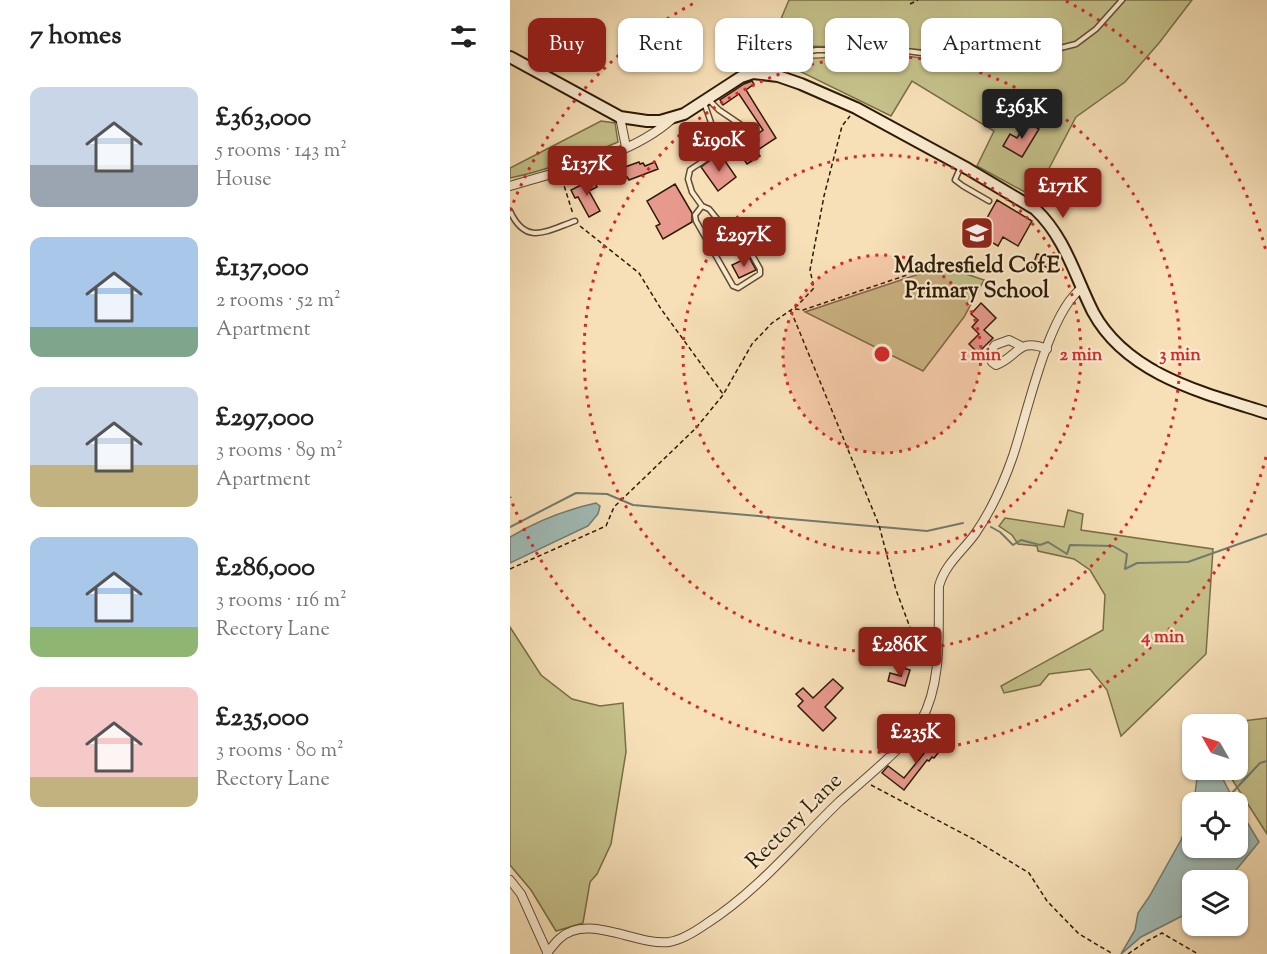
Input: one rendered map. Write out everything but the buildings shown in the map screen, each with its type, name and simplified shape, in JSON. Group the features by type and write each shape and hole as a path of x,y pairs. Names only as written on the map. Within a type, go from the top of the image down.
{"street":[{"path":"510,57 620,117 660,121 673,118 741,77 753,73 778,76 856,108 1027,203 1041,215 1059,238 1106,333 1131,357 1176,381 1267,413"},
{"path":"620,117 626,147"},
{"path":"510,186 626,147 662,129 673,118"},
{"name":"Rectory Lane","path":"561,937 584,928 644,940 670,942 694,932 717,917 780,864 827,813 920,722 927,707 935,672 939,586 942,576 948,565 974,535 999,490 1013,457 1032,388 1047,348 1067,302 1072,294 1082,288"},
{"path":"1021,346 1029,344 1047,348"},
{"path":"510,880 521,894 547,953 561,937"},
{"path":"540,936 561,937"}],"lane":[{"path":"753,73 792,55 816,50 899,50 989,62 1025,57 1076,44 1096,29 1122,0"},
{"path":"706,100 750,131"},
{"path":"702,206 695,215 696,221 733,286 738,288 760,274 760,268 751,253 742,254 715,216 709,209 702,206 692,192 688,179 690,170 714,151 715,139 706,100"},
{"path":"688,132 704,160"},
{"path":"714,151 720,152 727,158 743,149"},
{"path":"961,165 955,180 989,201"},
{"path":"510,211 520,229 538,234 575,221"}],"path":[{"path":"910,4 918,0"},
{"path":"510,569 606,526 614,507 696,428 723,395 752,344 772,322 792,310 814,288 810,270 824,196 842,126 856,108"},
{"path":"560,171 575,221 639,273 723,395"},
{"path":"792,310 803,310 922,270"},
{"path":"792,310 879,525 896,590 923,662 935,672"},
{"path":"862,780 975,840 1029,873 1047,901 1079,934 1113,954"},
{"path":"1128,954 1162,933 1198,954"}],"shaded area":[{"path":"789,0 1192,0 1125,82 1076,117 1034,197 977,166 994,131 912,81 891,116 801,72 813,72 813,58 825,58 825,72 909,72 909,56 921,58 921,72 1062,72 1062,18 921,18 921,50 909,49 909,18 825,18 825,47 813,46 813,18 781,18"},
{"path":"601,121 615,123 618,142 565,163 510,178 510,168"},
{"path":"954,270 984,280 964,317 923,371 805,312 925,272"},
{"path":"1068,510 1083,514 1081,530 1213,549 1206,654 1121,736 1107,690 1090,669 1049,674 1040,685 1004,693 1001,686 1103,630 1105,595 1090,570 1074,559 1038,551 1037,546 1018,544 1012,535 999,526 1005,518 1064,527"},
{"path":"510,627 541,675 572,699 600,706 623,703 626,752 611,844 597,874 590,882 583,923 556,931 531,890 510,865"},
{"path":"1267,718 1267,834 1248,804 1248,792 1240,792 1232,780 1248,780 1248,720"}],"water":[{"path":"596,503 600,506 598,514 588,526 510,563 510,537 552,517"},
{"path":"1197,780 1223,780 1230,792 1195,792"},
{"path":"1248,824 1259,842 1248,855"},
{"path":"1182,837 1182,858 1246,858 1236,870 1182,870 1182,916 1141,937 1121,954 1135,930 1138,913"}],"waterway":[{"path":"510,527 576,493 607,494 633,505 927,531 963,523"},
{"path":"991,527 1000,532 1013,545 1021,540 1040,545 1048,542 1067,554 1070,545 1113,546 1127,554 1125,569 1137,563 1188,562 1267,534"},
{"path":"1233,792 1260,763 1267,761"}],"place":[{"name":"Madresfield CofE Primary School","path":"977,233"}]}
